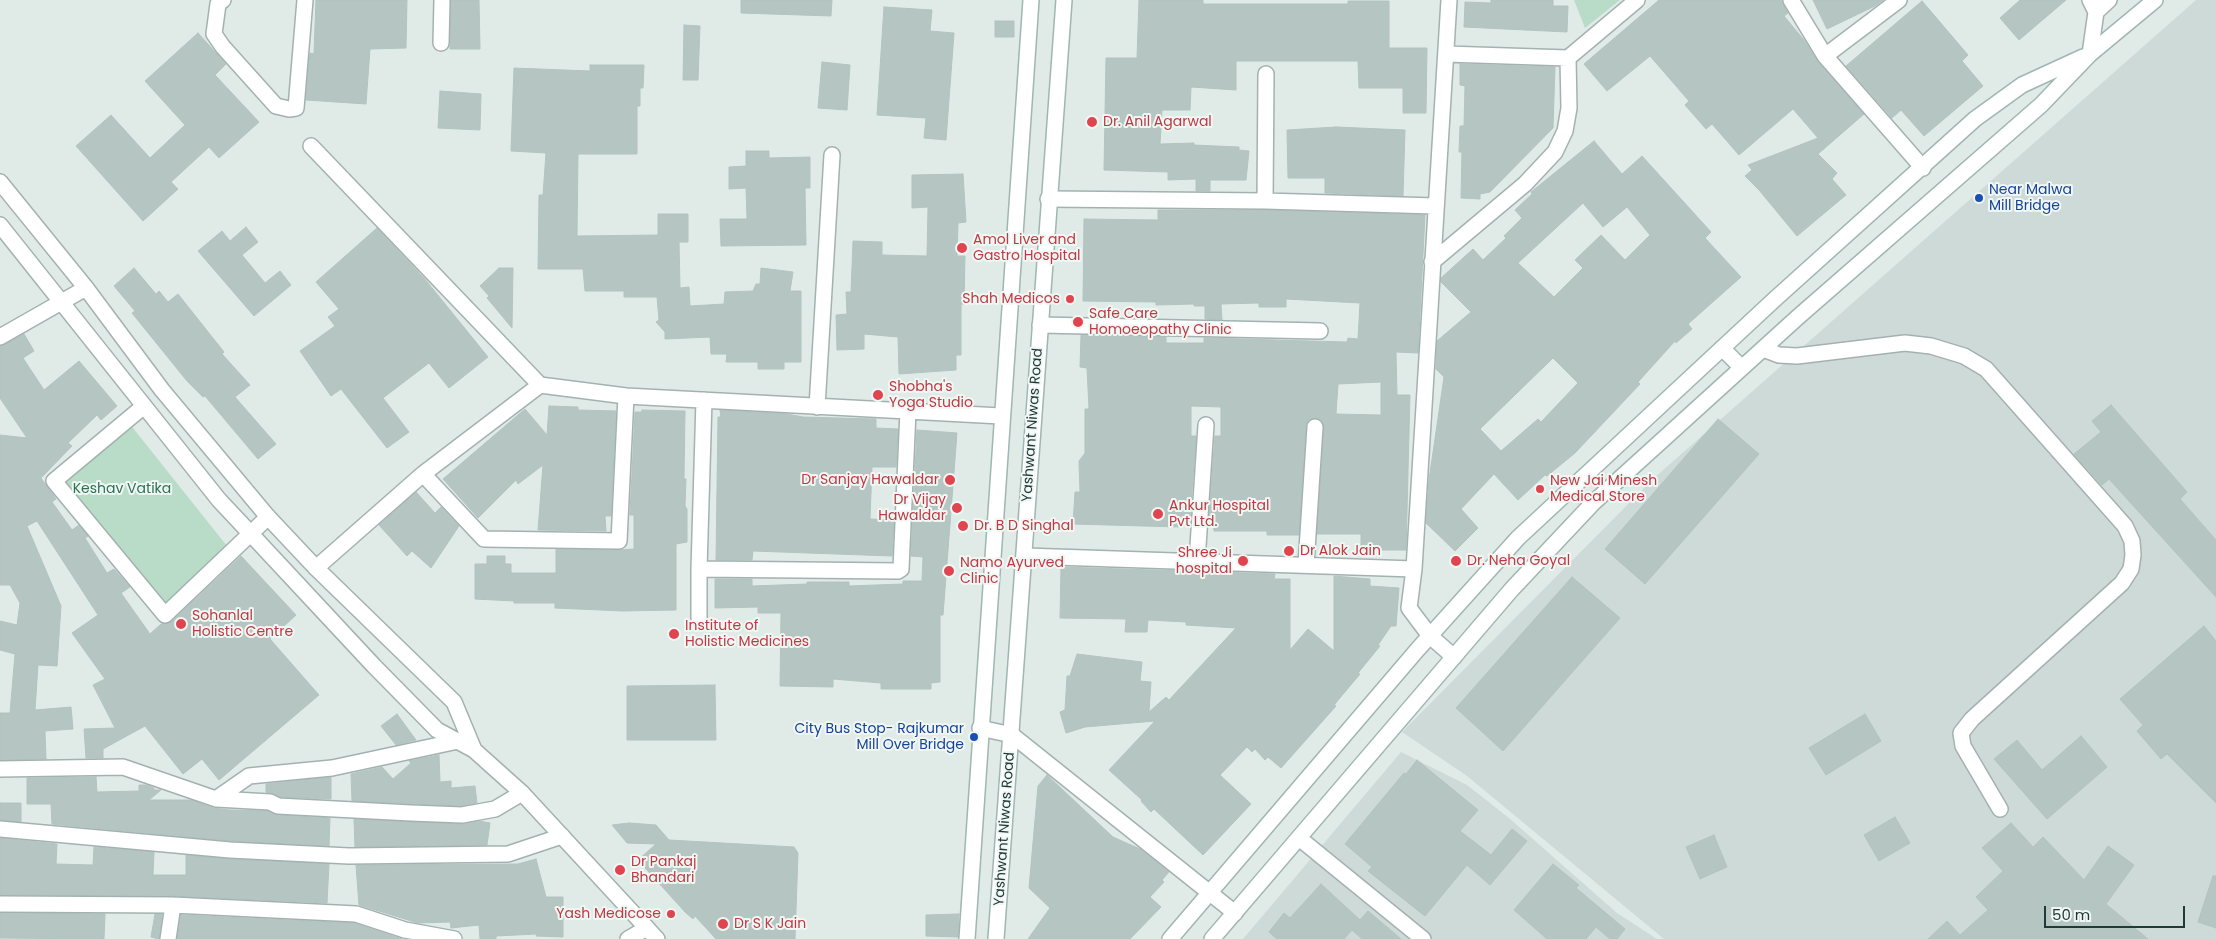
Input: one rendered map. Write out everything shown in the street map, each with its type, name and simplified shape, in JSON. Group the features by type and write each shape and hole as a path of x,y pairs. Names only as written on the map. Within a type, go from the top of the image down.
{"street":[{"path":"223,0 218,4 214,34 223,47 276,106 289,109 296,108 304,0"},
{"path":"441,43 442,0"},
{"path":"967,939 1001,416 1031,0"},
{"name":"Yashwant Niwas Road","path":"996,939 1025,556 1048,199 1064,0"},
{"path":"1438,0 1449,0 1414,570 1409,608 1430,636 1454,657"},
{"path":"1446,54 1568,58 1637,0"},
{"path":"1791,0 1825,56 1923,168"},
{"path":"1825,56 1899,0"},
{"path":"2090,54 2093,6 2109,0"},
{"path":"1212,939 1512,589 1593,503 1763,349 2041,105 2090,54 2155,0"},
{"path":"1170,939 1430,636 1518,538 1722,348 1976,119 2022,85 2090,54"},
{"path":"1432,262 1525,184 1555,152 1565,131 1569,108 1568,58"},
{"path":"1265,201 1266,74"},
{"path":"311,146 540,385 626,396 1001,416"},
{"path":"817,406 832,155"},
{"path":"0,182 86,288 162,390 268,517 316,568 454,702 474,750"},
{"path":"1048,199 1265,201 1435,206"},
{"path":"0,225 219,500 374,666 438,730 474,750 522,793 652,934"},
{"path":"0,337 86,288"},
{"path":"1040,325 1320,331"},
{"path":"1763,349 1779,354 1797,356 1905,343 1931,346 1964,356 1986,369 2126,526 2132,541 2133,555 2131,569 2122,583 1972,719 1961,733 1963,746 2000,809"},
{"path":"1722,348 1742,368"},
{"path":"316,568 423,474 540,385"},
{"path":"423,474 484,539 619,541 626,396"},
{"path":"699,618 704,400"},
{"path":"144,406 54,481 165,615 268,517"},
{"path":"699,568 898,571 901,569 908,411"},
{"path":"1198,561 1206,425"},
{"path":"1306,565 1315,427"},
{"path":"1025,556 1414,570"},
{"path":"980,728 1012,734 1235,913"},
{"path":"216,799 249,776 332,768 458,741"},
{"path":"0,769 123,767 216,799 270,802 278,806 462,815 495,809 522,793"},
{"path":"0,829 230,850 349,856 508,854 562,836"},
{"path":"1299,838 1420,938"},
{"path":"0,904 173,905 356,914 405,930 454,939"},
{"path":"168,939 173,905"},
{"path":"628,939 652,934"}],"shaded area":[{"path":"2196,0 2216,0 2216,939 1664,939 1467,776 1402,732 1653,479"},
{"path":"1401,752 1467,785 1509,818 1617,913 1657,939 1243,939"}],"green space":[{"path":"1574,0 1620,0 1585,28"},
{"name":"Keshav Vatika","path":"129,423 227,546 169,609 52,484"}],"building":[{"path":"316,0 407,0 406,48 370,49 366,104 306,100 310,53 314,54"},
{"path":"451,0 479,0 480,49 450,49"},
{"path":"741,0 832,0 831,16 741,13"},
{"path":"1139,0 1203,0 1203,4 1348,4 1348,1 1389,1 1389,48 1427,48 1426,113 1403,113 1403,88 1359,88 1358,61 1236,61 1236,90 1191,87 1190,110 1162,110 1160,144 1194,143 1194,145 1239,147 1239,150 1249,151 1246,180 1210,180 1210,191 1196,191 1196,179 1168,180 1168,172 1104,170 1106,58 1137,58"},
{"path":"1491,0 1553,0 1553,6 1568,6 1567,32 1464,27 1465,2 1491,3"},
{"path":"1659,0 1781,0 1788,13 1784,16 1804,40 1818,62 1864,114 1818,154 1837,173 1832,179 1846,195 1797,236 1745,176 1752,170 1748,165 1818,138 1793,109 1739,155 1712,124 1706,129 1685,105 1689,101 1650,56 1607,91 1584,64"},
{"path":"1813,0 1883,0 1875,6 1827,29"},
{"path":"2020,0 2066,0 2019,40 2000,18"},
{"path":"1922,1 1968,55 1962,61 1983,86 1924,136 1901,110 1892,118 1846,66"},
{"path":"884,7 932,10 930,31 954,33 946,140 924,138 926,118 877,115"},
{"path":"995,21 1014,21 1014,37 995,37"},
{"path":"684,25 700,26 698,80 683,80"},
{"path":"198,33 226,64 215,75 259,122 219,158 209,147 171,182 178,189 143,221 76,146 111,115 150,158 185,125 145,81"},
{"path":"822,62 850,65 847,110 818,108"},
{"path":"1460,64 1555,67 1553,128 1490,192 1480,194 1480,199 1461,198 1462,152 1459,152 1460,126 1464,126 1465,86 1460,85"},
{"path":"590,65 644,65 643,88 640,88 640,106 637,106 637,154 578,154 577,236 658,235 658,214 688,214 688,242 679,242 680,288 689,287 690,306 724,304 725,292 753,291 756,284 760,284 761,268 793,272 790,291 801,291 801,362 784,362 784,369 758,369 758,362 726,362 727,354 711,354 710,337 665,339 665,332 656,322 659,320 657,297 624,297 624,291 585,291 583,269 538,269 539,195 543,195 546,153 511,151 514,68 590,71"},
{"path":"440,91 481,94 480,130 438,128"},
{"path":"1336,127 1405,130 1403,196 1325,193 1325,178 1288,178 1287,130"},
{"path":"1594,141 1622,174 1642,156 1711,232 1705,238 1741,277 1688,324 1692,329 1676,343 1675,341 1638,382 1640,384 1575,453 1547,476 1545,475 1518,500 1494,474 1461,509 1478,528 1455,551 1426,523 1429,480 1444,377 1436,369 1437,341 1471,312 1441,282 1441,278 1473,249 1483,260 1506,238 1504,236 1522,218 1515,210 1532,194 1531,192","holes":["1583,203 1603,227 1627,207 1650,235 1625,260 1601,235 1575,260 1583,268 1554,297 1518,263","1553,358 1578,383 1541,422 1538,419 1501,451 1480,429"]},
{"path":"746,151 769,151 769,158 810,157 810,188 805,188 806,245 721,246 720,219 747,219 746,188 729,189 729,167 746,166"},
{"path":"963,174 966,222 958,223 957,256 965,256 964,304 961,304 961,355 956,355 956,370 899,374 898,337 864,334 864,349 837,350 836,315 847,314 846,292 851,292 853,241 882,242 882,255 927,256 928,207 912,208 912,175"},
{"path":"1158,210 1265,210 1425,215 1418,353 1396,352 1397,395 1410,395 1406,550 1361,550 1361,534 1317,534 1324,428 1323,422 1316,418 1310,419 1306,426 1299,535 1267,535 1267,531 1214,531 1213,518 1209,518 1215,436 1221,436 1221,407 1191,406 1191,436 1196,436 1190,518 1180,518 1179,527 1073,524 1075,492 1080,492 1079,461 1085,453 1085,409 1089,409 1087,368 1080,367 1081,335 1166,337 1166,343 1204,343 1204,338 1347,342 1348,338 1358,339 1360,303 1286,299 1286,307 1259,307 1259,303 1221,304 1222,320 1205,319 1205,306 1194,306 1194,304 1156,305 1156,302 1083,301 1084,219 1158,220","holes":["1381,382 1381,415 1336,414 1338,384"]},
{"path":"246,227 258,242 242,255 265,283 280,271 291,285 254,316 198,251 222,231 230,241"},
{"path":"377,228 424,278 488,357 449,388 429,363 383,398 409,432 387,448 341,389 331,396 300,351 335,326 328,317 339,309 316,282"},
{"path":"134,268 156,294 159,291 168,302 178,294 224,352 222,354 250,385 235,397 276,444 258,459 205,396 203,397 187,381 132,313 135,311 114,286"},
{"path":"499,268 513,268 512,328 487,298 489,296 480,286"},
{"path":"24,334 34,351 23,358 44,390 79,361 117,406 101,420 97,415 68,443 72,446 41,478 56,499 52,502 72,530 79,525 88,536 85,538 107,573 114,569 130,587 121,593 150,634 161,624 171,622 241,556 296,615 270,639 319,695 219,780 202,759 183,774 145,726 103,749 103,758 86,758 84,729 115,728 93,685 105,679 72,633 98,615 37,521 27,526 61,606 57,666 38,665 35,710 71,707 73,729 45,731 46,759 0,760 0,713 10,713 15,654 0,650 0,621 17,625 20,603 10,585 0,585 0,435 27,438 0,398 0,346"},
{"path":"2111,405 2187,492 2180,499 2216,540 2216,597 2109,479 2102,485 2074,454 2101,432 2092,421"},
{"path":"549,406 578,407 578,410 616,411 611,516 605,516 606,531 538,530 543,465 518,484 516,480 478,518 443,479 525,409 547,435"},
{"path":"642,410 685,411 684,479 686,479 687,542 676,544 676,610 623,611 555,608 555,603 514,603 514,601 475,599 475,564 487,564 487,556 505,556 505,564 511,564 511,573 556,573 556,549 634,549 634,515 630,515 635,412 642,412"},
{"path":"720,410 787,414 803,417 876,419 876,428 898,429 896,467 872,467 870,519 894,520 892,556 753,551 752,560 716,560 718,417 721,417"},
{"path":"1718,419 1759,454 1645,584 1605,549"},
{"path":"917,430 957,433 943,615 940,615 940,682 931,683 931,689 881,689 881,683 833,679 833,687 780,686 781,613 758,613 758,607 715,608 715,579 752,579 752,586 807,584 807,582 849,582 849,586 903,584 903,581 922,581 923,557 911,556"},
{"path":"416,492 435,513 441,507 459,526 431,568 412,551 407,556 379,525"},
{"path":"1061,567 1275,574 1274,579 1290,579 1290,650 1308,629 1334,651 1334,576 1370,579 1370,586 1399,588 1396,626 1391,626 1378,645 1380,646 1334,705 1336,706 1281,768 1268,757 1265,760 1255,749 1252,752 1247,747 1220,775 1251,804 1203,855 1154,809 1151,812 1142,800 1109,770 1155,721 1085,727 1066,733 1060,712 1065,710 1067,676 1070,676 1077,654 1142,662 1140,681 1151,682 1149,712 1166,697 1169,700 1236,628 1186,625 1186,622 1148,620 1147,632 1125,632 1126,619 1060,618"},
{"path":"1572,577 1620,618 1503,751 1456,708"},
{"path":"2204,626 2216,641 2216,803 2167,754 2161,759 2137,731 2143,725 2120,699"},
{"path":"715,685 716,740 627,740 627,686"},
{"path":"397,714 416,740 396,745 381,726"},
{"path":"1865,714 1881,741 1826,775 1809,748"},
{"path":"2081,736 2107,767 2047,819 1994,759 2017,740 2042,770"},
{"path":"439,755 440,782 451,781 451,788 475,786 477,803 461,806 352,801 351,774 382,767 393,779 411,763 409,761"},
{"path":"1417,760 1478,810 1460,831 1491,855 1512,829 1527,841 1490,885 1467,865 1425,916 1368,871 1372,867 1345,844"},
{"path":"1047,775 1113,837 1140,849 1169,872 1162,880 1164,882 1150,897 1161,907 1130,939 1028,939 1050,908 1029,888 1038,786"},
{"path":"96,777 97,792 139,791 139,785 147,785 154,788 154,790 161,790 149,800 191,800 213,808 268,811 278,815 330,818 329,846 231,841 52,824 51,804 27,804 27,778"},
{"path":"331,777 331,799 280,797 266,792 266,784"},
{"path":"0,803 21,803 21,822 0,820"},
{"path":"1895,817 1910,843 1879,861 1864,835"},
{"path":"354,819 462,824 479,821 490,823 487,845 355,847"},
{"path":"629,823 656,825 669,840 794,847 798,853 795,939 716,939 695,916 693,919 685,912 638,860 656,844 627,843 612,825"},
{"path":"2011,823 2033,847 2043,837 2084,880 2108,846 2134,865 2106,904 2148,939 1928,939 1947,921 1960,935 1988,910 1976,897 2003,871 1982,848"},
{"path":"1714,835 1727,867 1700,879 1686,847"},
{"path":"0,838 57,844 56,864 93,865 94,847 154,852 153,875 186,875 186,855 329,864 327,903 173,896 0,895"},
{"path":"536,859 546,897 563,897 563,937 536,936 537,934 496,936 496,939 480,939 479,925 451,928 450,922 418,923 359,905 356,865 518,864"},
{"path":"1553,864 1579,885 1576,888 1625,929 1617,939 1610,939 1596,927 1586,939 1547,939 1514,910"},
{"path":"2213,876 2216,876 2216,928 2198,922"},
{"path":"1321,884 1360,920 1368,911 1401,939 1362,939 1352,930 1344,939 1277,939 1269,932 1284,913 1290,918"},
{"path":"0,913 105,914 104,939 0,938"},
{"path":"155,914 162,914 159,939 151,937"},
{"path":"959,914 958,937 926,936 926,915"},
{"path":"181,915 354,923 402,939 177,939"}],"place":[{"name":"Dr. Anil Agarwal","path":"1092,122"},
{"name":"Near Malwa Mill Bridge","path":"1979,198"},
{"name":"Amol Liver and Gastro Hospital","path":"962,248"},
{"name":"Shah Medicos","path":"1070,299"},
{"name":"Safe Care Homoeopathy Clinic","path":"1078,322"},
{"name":"Shobha's Yoga Studio","path":"878,395"},
{"name":"Dr Sanjay Hawaldar","path":"950,480"},
{"name":"New Jai Minesh Medical Store","path":"1540,489"},
{"name":"Dr Vijay Hawaldar","path":"957,508"},
{"name":"Ankur Hospital Pvt Ltd.","path":"1158,514"},
{"name":"Dr. B D Singhal","path":"963,526"},
{"name":"Dr Alok Jain","path":"1289,551"},
{"name":"Shree Ji hospital","path":"1243,561"},
{"name":"Dr. Neha Goyal","path":"1456,561"},
{"name":"Namo Ayurved Clinic","path":"949,571"},
{"name":"Sohanlal Holistic Centre","path":"181,624"},
{"name":"Institute of Holistic Medicines","path":"674,634"},
{"name":"City Bus Stop- Rajkumar Mill Over Bridge","path":"974,737"},
{"name":"Dr Pankaj Bhandari","path":"620,870"},
{"name":"Yash Medicose","path":"671,914"},
{"name":"Dr S K Jain","path":"723,924"}]}
